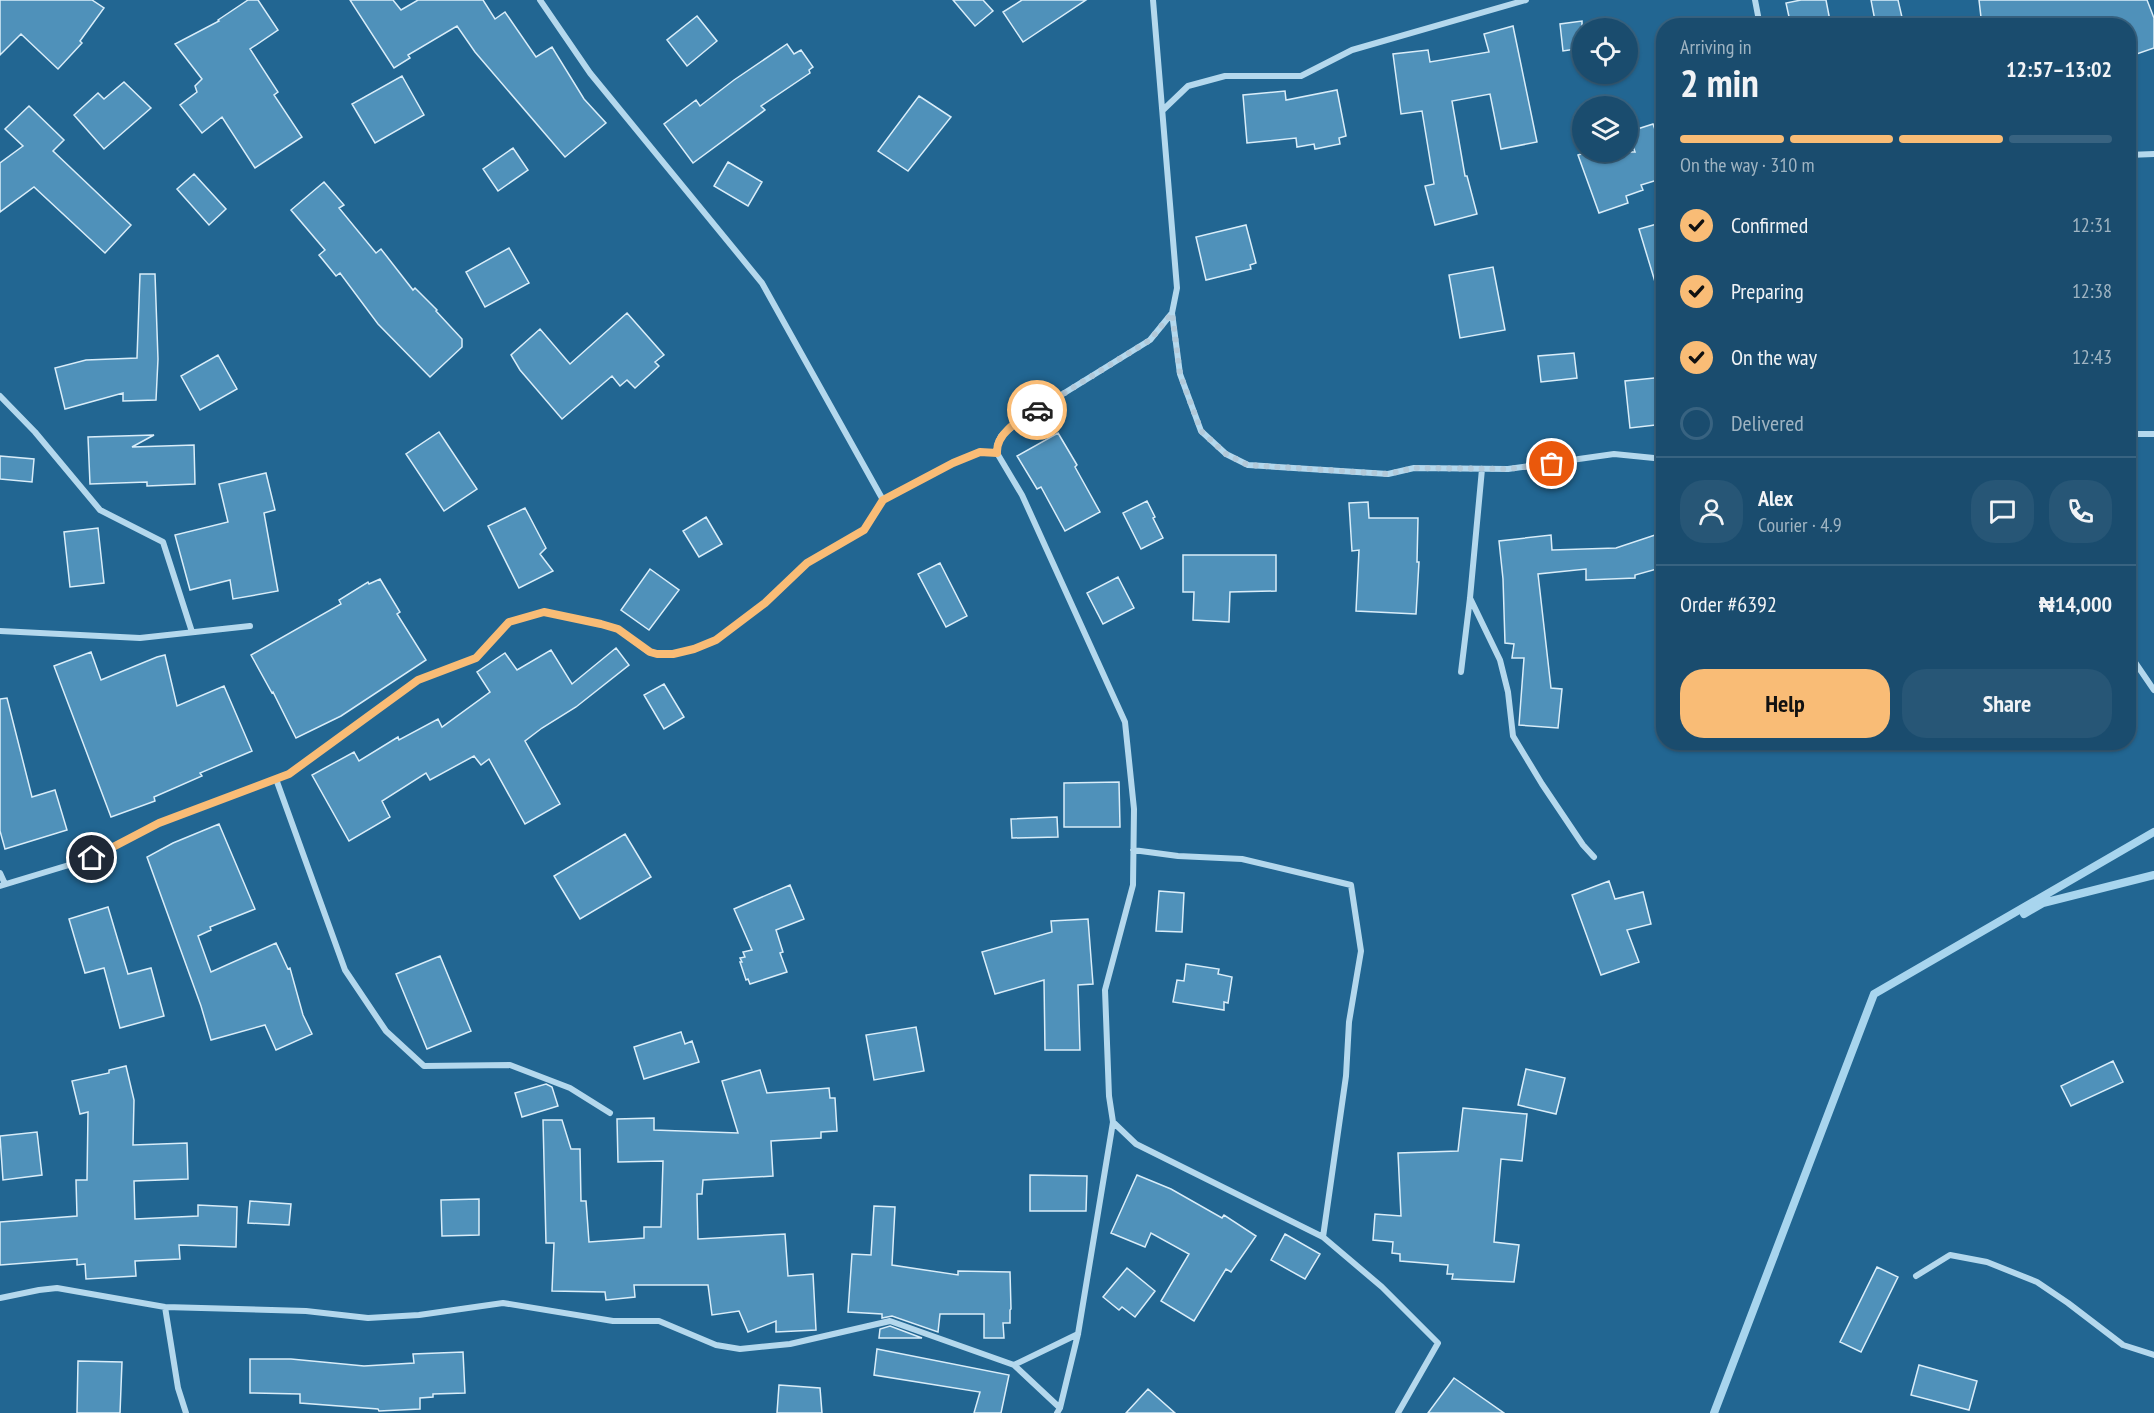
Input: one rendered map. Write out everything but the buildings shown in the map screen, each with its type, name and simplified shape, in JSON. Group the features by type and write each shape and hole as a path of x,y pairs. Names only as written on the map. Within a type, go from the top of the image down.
{"street":[{"path":"540,0 590,73 762,283 883,500"},
{"path":"1153,0 1177,288 1172,313 1180,374 1201,431 1226,454 1248,465 1388,474 1413,468 1508,469 1614,454 1656,458"},
{"path":"1162,110 1188,86 1225,76 1301,76 1352,50 1526,0"},
{"path":"1755,0 1758,18"},
{"path":"2136,155 2154,154"},
{"path":"1058,1411 1078,1334 1113,1122 1109,1096 1105,990 1133,885 1134,809 1125,722 1022,495 997,453 997,444 1001,436 1024,418 1150,340 1172,313"},
{"path":"0,396 34,432 100,510 164,542 192,632"},
{"path":"2136,434 2154,434"},
{"path":"0,873 3,885 92,858 159,823 289,774 418,680 476,658 509,622 544,612 601,624 618,629 650,652 657,654 673,654 716,640 765,603 807,563 864,530 883,500 962,459 980,452 997,453"},
{"path":"1461,672 1482,469"},
{"path":"1470,598 1500,660 1508,692 1513,736 1542,784 1594,857"},
{"path":"0,631 140,638 250,626"},
{"path":"2136,664 2154,690"},
{"path":"276,779 345,970 386,1031 424,1066 510,1065 570,1088 610,1113"},
{"path":"1133,850 1178,856 1242,859 1351,885 1361,951 1349,1022 1346,1076 1323,1238"},
{"path":"1113,1122 1136,1144 1323,1238 1382,1287 1438,1343 1398,1413"},
{"path":"1916,1276 1950,1256 1987,1262 2037,1282 2123,1345 2154,1355"},
{"path":"0,1298 57,1288 165,1307 306,1311 368,1318 419,1315 503,1303 613,1321 659,1321 716,1345 740,1349 790,1344 890,1321 1014,1365 1058,1411"},
{"path":"165,1307 178,1388 186,1413"},
{"path":"1014,1365 1078,1334"}],"waterway":[{"path":"1714,1413 1874,994 2154,832"},
{"path":"2024,914 2043,903 2154,875"}],"way so far":[{"path":"1037,410 1150,340 1172,313 1180,374 1201,431 1226,454 1248,465 1388,474 1413,468 1508,469 1552,464"}],"route":[{"path":"92,858 159,823 289,774 418,680 476,658 509,622 544,612 601,624 618,629 650,652 657,654 673,654 716,640 791,581 807,563 864,530 883,500 953,463 980,452 997,453 997,444 1001,436 1037,410"}]}
